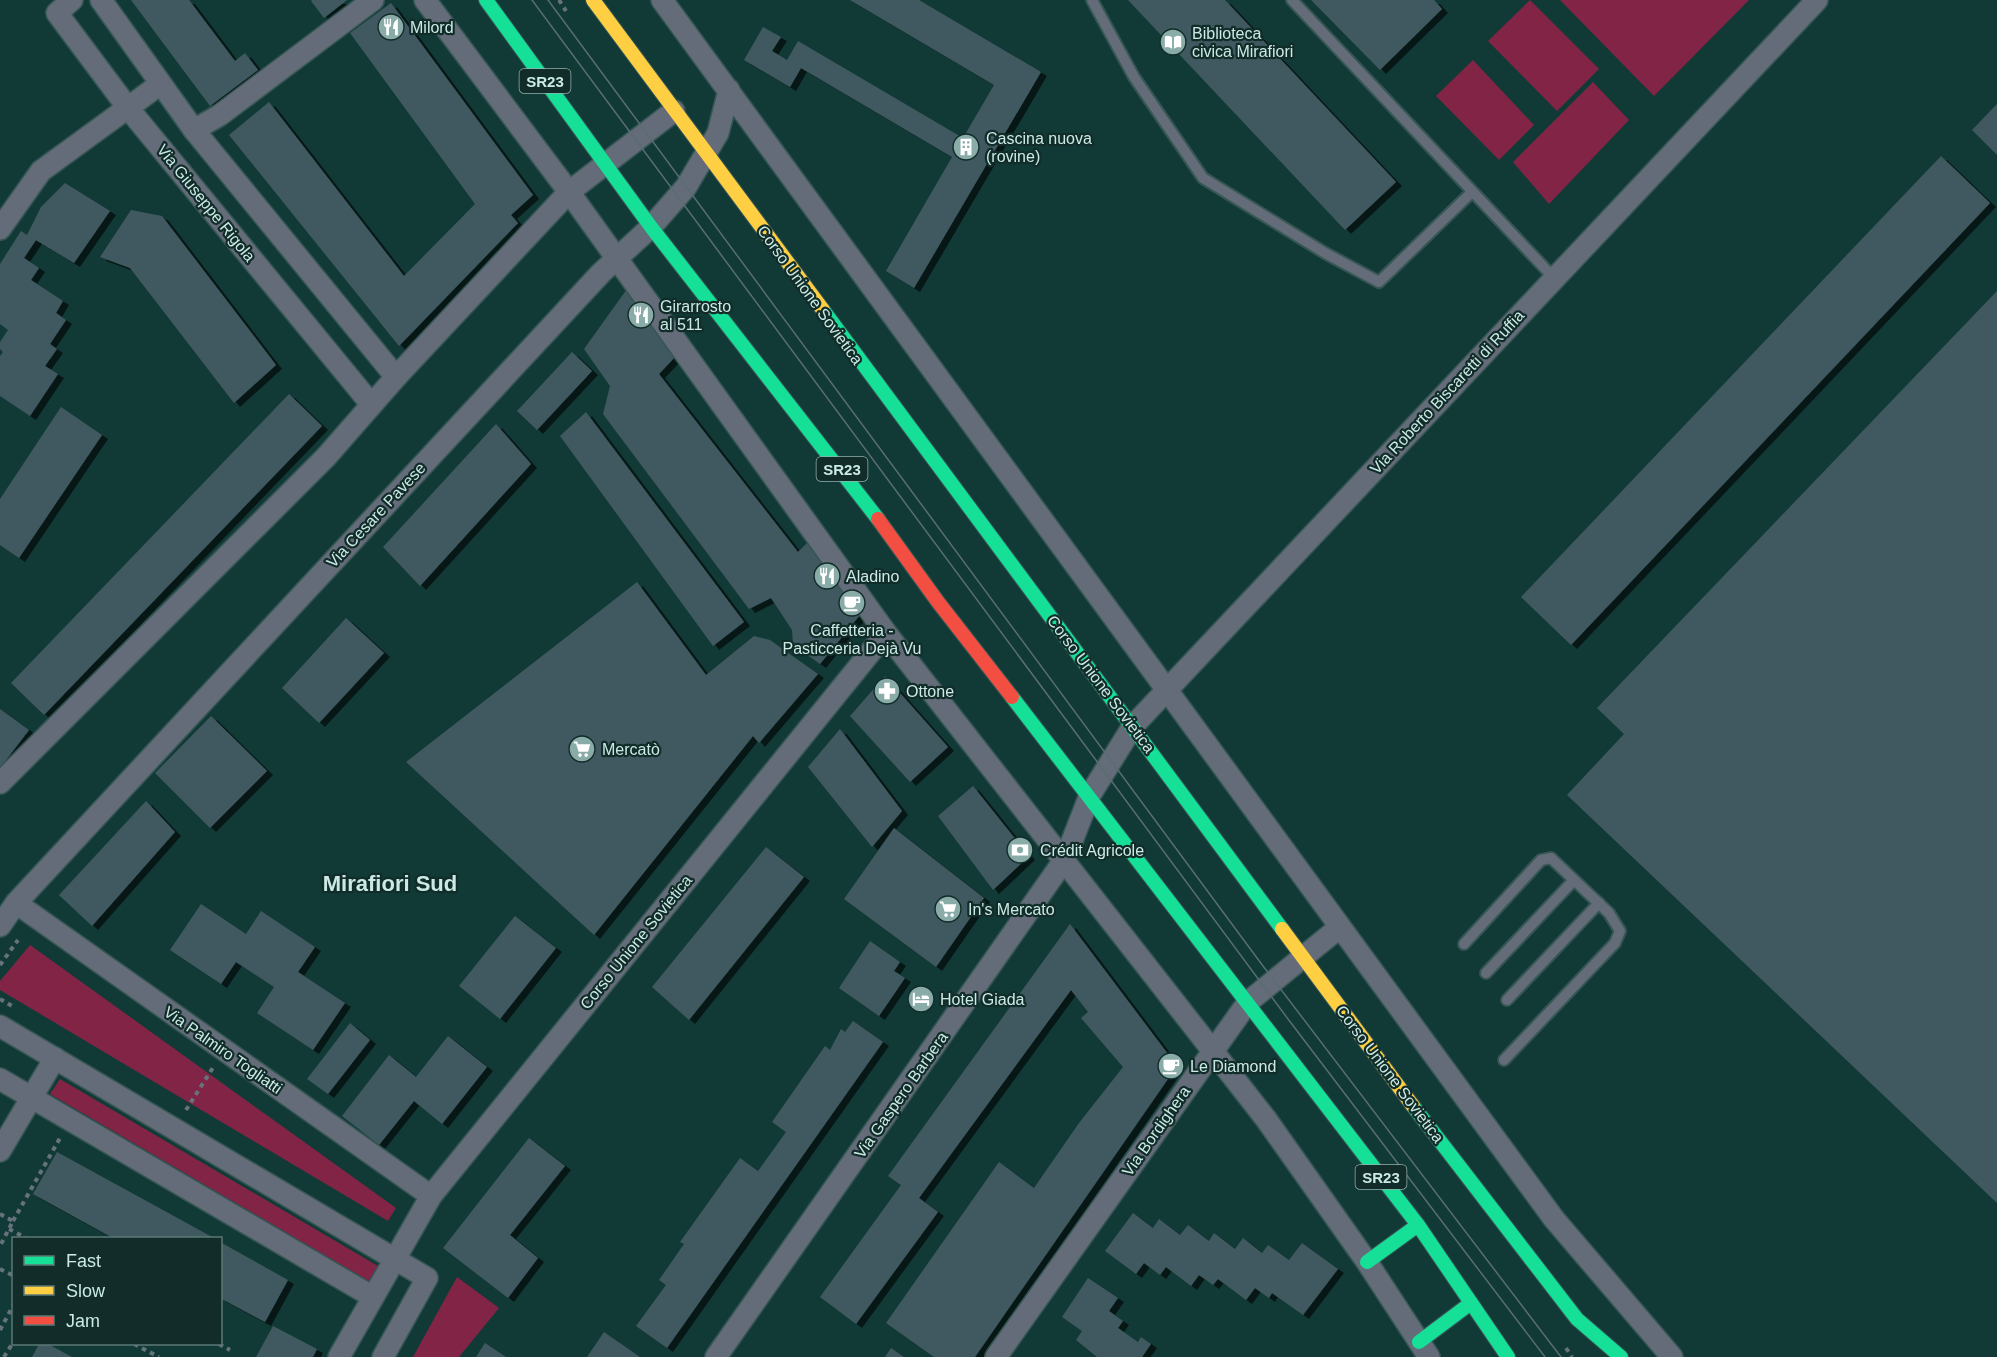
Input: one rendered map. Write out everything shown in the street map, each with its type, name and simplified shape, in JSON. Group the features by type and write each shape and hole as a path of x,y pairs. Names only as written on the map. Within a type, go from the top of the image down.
{"main road":[{"name":"SR23","path":"486,0 651,227 847,476 938,602 1090,795 1418,1226 1508,1357"},
{"name":"Corso Unione Sovietica","path":"593,0 1302,957 1577,1318 1621,1357"},
{"path":"1366,1262 1418,1226"},
{"path":"1424,1350 1471,1303"}],"street":[{"name":"Via Giuseppe Rigola","path":"72,0 57,12 128,108 371,404"},
{"path":"101,0 159,85 194,130 396,377"},
{"path":"194,130 220,115 373,0"},
{"path":"424,0 616,256 886,633 1065,859 1266,1119 1366,1262 1424,1350"},
{"path":"662,0 1554,1219 1672,1357"},
{"name":"Via Roberto Biscaretti di Ruffia","path":"1090,795 1133,726 1166,688 1817,0"},
{"path":"0,229 41,171 159,85"},
{"name":"Via Cesare Pavese","path":"0,926 16,903 616,256 651,227 686,187 718,133 729,90"},
{"path":"0,783 326,457 371,404 569,192 674,111"},
{"name":"Corso Unione Sovietica","path":"396,1257 431,1196 886,633"},
{"name":"Via Gaspero Barbera","path":"716,1357 1065,859 1090,795"},
{"name":"Via Palmiro Togliatti","path":"16,903 431,1196"},
{"name":"Via Bordighera","path":"996,1357 1248,1002 1340,927"},
{"path":"0,1026 396,1257 427,1278 383,1357"},
{"path":"0,1151 55,1058"},
{"path":"0,1079 373,1297"},
{"path":"339,1357 396,1257"}],"lane":[{"path":"1092,0 1134,77 1203,178 1324,254 1379,282 1472,192"},
{"path":"1292,0 1554,278"},
{"path":"1464,944 1541,860 1551,858 1599,903 1617,923 1620,931 1615,943 1504,1060"},
{"path":"1486,973 1575,880"},
{"path":"1507,1000 1599,903"}],"path":[{"path":"0,965 21,937"},
{"path":"186,1110 217,1063"},
{"path":"0,1246 70,1119"},
{"path":"0,1214 13,1221"},
{"path":"9,1229 23,1237"},
{"path":"0,1330 12,1308"},
{"path":"4,1357 12,1344"},
{"path":"136,1345 159,1357"},
{"path":"221,1345 231,1350"}],"shaded area":[{"path":"1530,0 1599,69 1557,111 1488,41"},
{"path":"1560,0 1749,0 1654,96"},
{"path":"1473,60 1534,125 1499,160 1436,96"},
{"path":"1593,82 1629,120 1549,204 1513,162"},
{"path":"30,945 396,1208 388,1221 0,990 0,981"},
{"path":"60,1079 378,1266 370,1282 50,1094"},
{"path":"457,1277 499,1308 459,1357 413,1357"}],"building":[{"path":"131,0 189,0 235,61 245,53 258,70 210,106"},
{"path":"312,0 347,0 324,18"},
{"name":"Cascina nuova (rovine)","path":"850,0 919,0 1041,72 914,288 886,271 952,157 801,68 790,87 744,60 763,27 781,37 772,51 787,60 798,41 963,138 994,85"},
{"path":"1128,0 1225,0 1396,182 1345,230"},
{"path":"1311,0 1434,0 1442,9 1380,70"},
{"path":"391,3 533,195 511,215 518,223 399,346 229,135 269,102 404,276 475,204 350,33"},
{"path":"1997,104 1997,155 1972,130"},
{"path":"1941,156 1990,203 1571,645 1521,597"},
{"path":"65,183 110,211 74,263 36,240 24,258 39,268 31,280 63,301 56,313 66,320 50,344 57,349 45,366 58,374 30,416 0,396 0,356 3,352 0,349 0,342 8,330 0,324 0,264 21,231 27,235 41,207"},
{"path":"131,210 162,216 276,365 234,403 130,268 100,257"},
{"path":"627,289 675,357 659,374 798,552 809,541 860,615 820,664 793,645 792,630 771,598 749,609 603,414 610,386 584,349"},
{"path":"1997,291 1997,1203 1567,795 1624,734 1597,708"},
{"path":"572,352 592,371 537,430 517,411"},
{"path":"289,394 322,426 44,715 11,683"},
{"path":"61,407 102,435 19,558 0,545 0,499"},
{"path":"586,412 744,622 713,646 560,436"},
{"path":"496,424 531,464 420,586 383,547"},
{"name":"Mercatò","path":"637,582 706,675 754,636 770,640 818,674 759,743 753,736 594,935 406,762"},
{"path":"346,618 384,653 319,723 282,688"},
{"path":"885,676 948,747 910,782 850,716"},
{"path":"0,709 29,730 0,768"},
{"path":"211,716 267,771 210,828 155,773"},
{"path":"840,729 902,811 872,847 808,767"},
{"path":"973,786 1029,856 993,890 938,816"},
{"path":"146,801 175,832 92,926 59,895"},
{"path":"894,828 984,898 936,967 844,899"},
{"path":"766,847 804,877 689,1020 652,987"},
{"path":"201,904 246,934 261,911 315,947 298,972 345,1003 313,1050 257,1013 274,987 236,962 221,984 170,950"},
{"path":"515,916 556,948 500,1019 459,986"},
{"path":"1070,924 1177,1066 975,1357 934,1357 886,1323 999,1162 1034,1188 1079,1123 1123,1067 1081,1018 1088,1012 1071,990 919,1198 938,1212 856,1324 820,1297 901,1185 888,1176"},
{"path":"870,941 900,962 894,971 905,978 879,1016 839,988"},
{"path":"853,1021 883,1042 667,1348 636,1326 666,1285 659,1280 684,1244 680,1242 740,1158 758,1171 786,1132 772,1122 825,1046 830,1050 841,1029 845,1032"},
{"path":"350,1023 370,1040 328,1094 307,1079"},
{"path":"448,1036 487,1067 442,1124 414,1101 379,1145 342,1116 389,1055 416,1077"},
{"path":"529,1138 565,1166 510,1235 538,1258 508,1298 443,1248"},
{"path":"57,1152 212,1237 111,1237 33,1194"},
{"path":"1133,1213 1153,1228 1159,1219 1180,1235 1188,1225 1209,1241 1214,1233 1235,1249 1243,1238 1262,1253 1268,1245 1289,1260 1302,1243 1338,1269 1303,1315 1272,1293 1269,1298 1255,1288 1246,1300 1218,1279 1213,1285 1199,1275 1191,1286 1166,1267 1160,1275 1144,1263 1136,1274 1105,1251"},
{"path":"222,1243 288,1280 265,1322 222,1299"},
{"path":"1088,1278 1118,1298 1109,1311 1123,1321 1118,1328 1138,1342 1141,1337 1151,1344 1142,1357 1097,1357 1076,1340 1082,1331 1062,1317"},
{"path":"273,1326 317,1349 313,1357 256,1357"},
{"path":"604,1332 640,1357 587,1357"},
{"path":"485,1343 506,1357 476,1357"},
{"path":"38,1345 50,1345 72,1357 32,1357"},
{"path":"891,1348 904,1357 885,1357"}],"tram line":[{"path":"532,0 1288,1019 1545,1357"},
{"path":"548,0 1260,962 1561,1357"}],"traffic: fast":[{"path":"486,0 651,227 878,519"},
{"path":"823,310 1282,929"},
{"path":"1012,697 1418,1225 1508,1357"},
{"path":"1413,1106 1577,1319 1621,1357"},
{"path":"1367,1262 1418,1225"},
{"path":"1419,1342 1471,1303"}],"traffic: slow":[{"path":"593,0 823,310"},
{"path":"1282,929 1413,1106"}],"traffic: jam":[{"path":"878,519 938,602 1012,697"}],"place":[{"name":"Milord","path":"391,27"},
{"name":"Biblioteca civica Mirafiori","path":"1173,42"},
{"name":"Cascina nuova (rovine)","path":"966,147"},
{"name":"Girarrosto al 511","path":"641,315"},
{"name":"Aladino","path":"827,576"},
{"name":"Caffetteria - Pasticceria Dejà Vu","path":"852,603"},
{"name":"Ottone","path":"887,691"},
{"name":"Mercatò","path":"582,749"},
{"name":"Crédit Agricole","path":"1020,850"},
{"name":"In's Mercato","path":"948,909"},
{"name":"Hotel Giada","path":"921,999"},
{"name":"Le Diamond","path":"1171,1066"}],"district":[{"name":"Mirafiori Sud","path":"390,883"}]}
